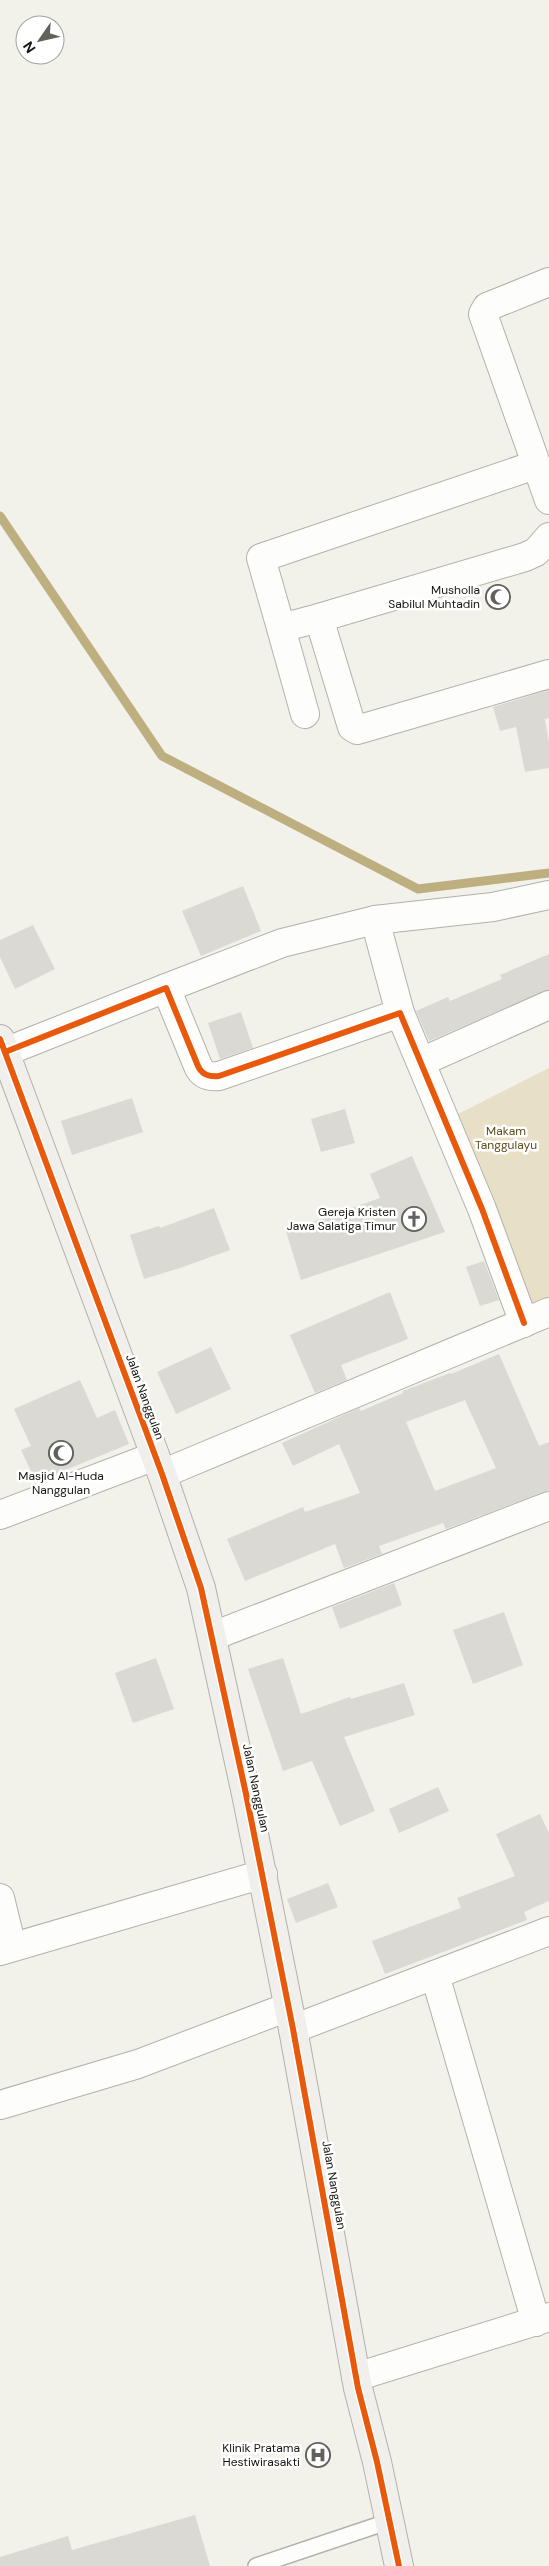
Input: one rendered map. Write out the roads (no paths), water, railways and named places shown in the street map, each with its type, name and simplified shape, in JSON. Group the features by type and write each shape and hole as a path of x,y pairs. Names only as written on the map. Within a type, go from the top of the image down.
{"street":[{"path":"549,282 487,307 483,314 549,500"},
{"path":"304,714 261,558 535,465"},
{"path":"281,628 525,557 536,552 549,537"},
{"path":"318,618 350,723 356,730 549,674"},
{"path":"3,1045 166,988 282,943 375,920 494,907 549,895"},
{"path":"375,920 400,1012 482,1210 524,1323"},
{"path":"166,988 198,1066 203,1074 208,1076 219,1076 400,1012"},
{"path":"421,1062 549,1005"},
{"name":"Jalan Nanggulan","path":"3,1045 158,1465 201,1588 213,1636 263,1874 356,2377 399,2566"},
{"path":"0,1515 158,1465 549,1312"},
{"path":"213,1636 549,1506"},
{"path":"0,1898 6,1949 263,1874"},
{"path":"0,2105 435,1975 549,1931"},
{"path":"356,2377 542,2319 435,1975"}],"lane":[{"path":"256,2566 390,2521"}],"waterway":[{"path":"0,516 162,756 418,889 549,873"}],"place":[{"name":"Musholla Sabilul Muhtadin","path":"498,597"},
{"name":"Gereja Kristen Jawa Salatiga Timur","path":"414,1219"},
{"name":"Masjid Al-Huda Nanggulan","path":"61,1453"},
{"name":"Klinik Pratama Hestiwirasakti","path":"318,2455"}],"park label":[{"name":"Makam Tanggulayu","path":"506,1138"}]}
